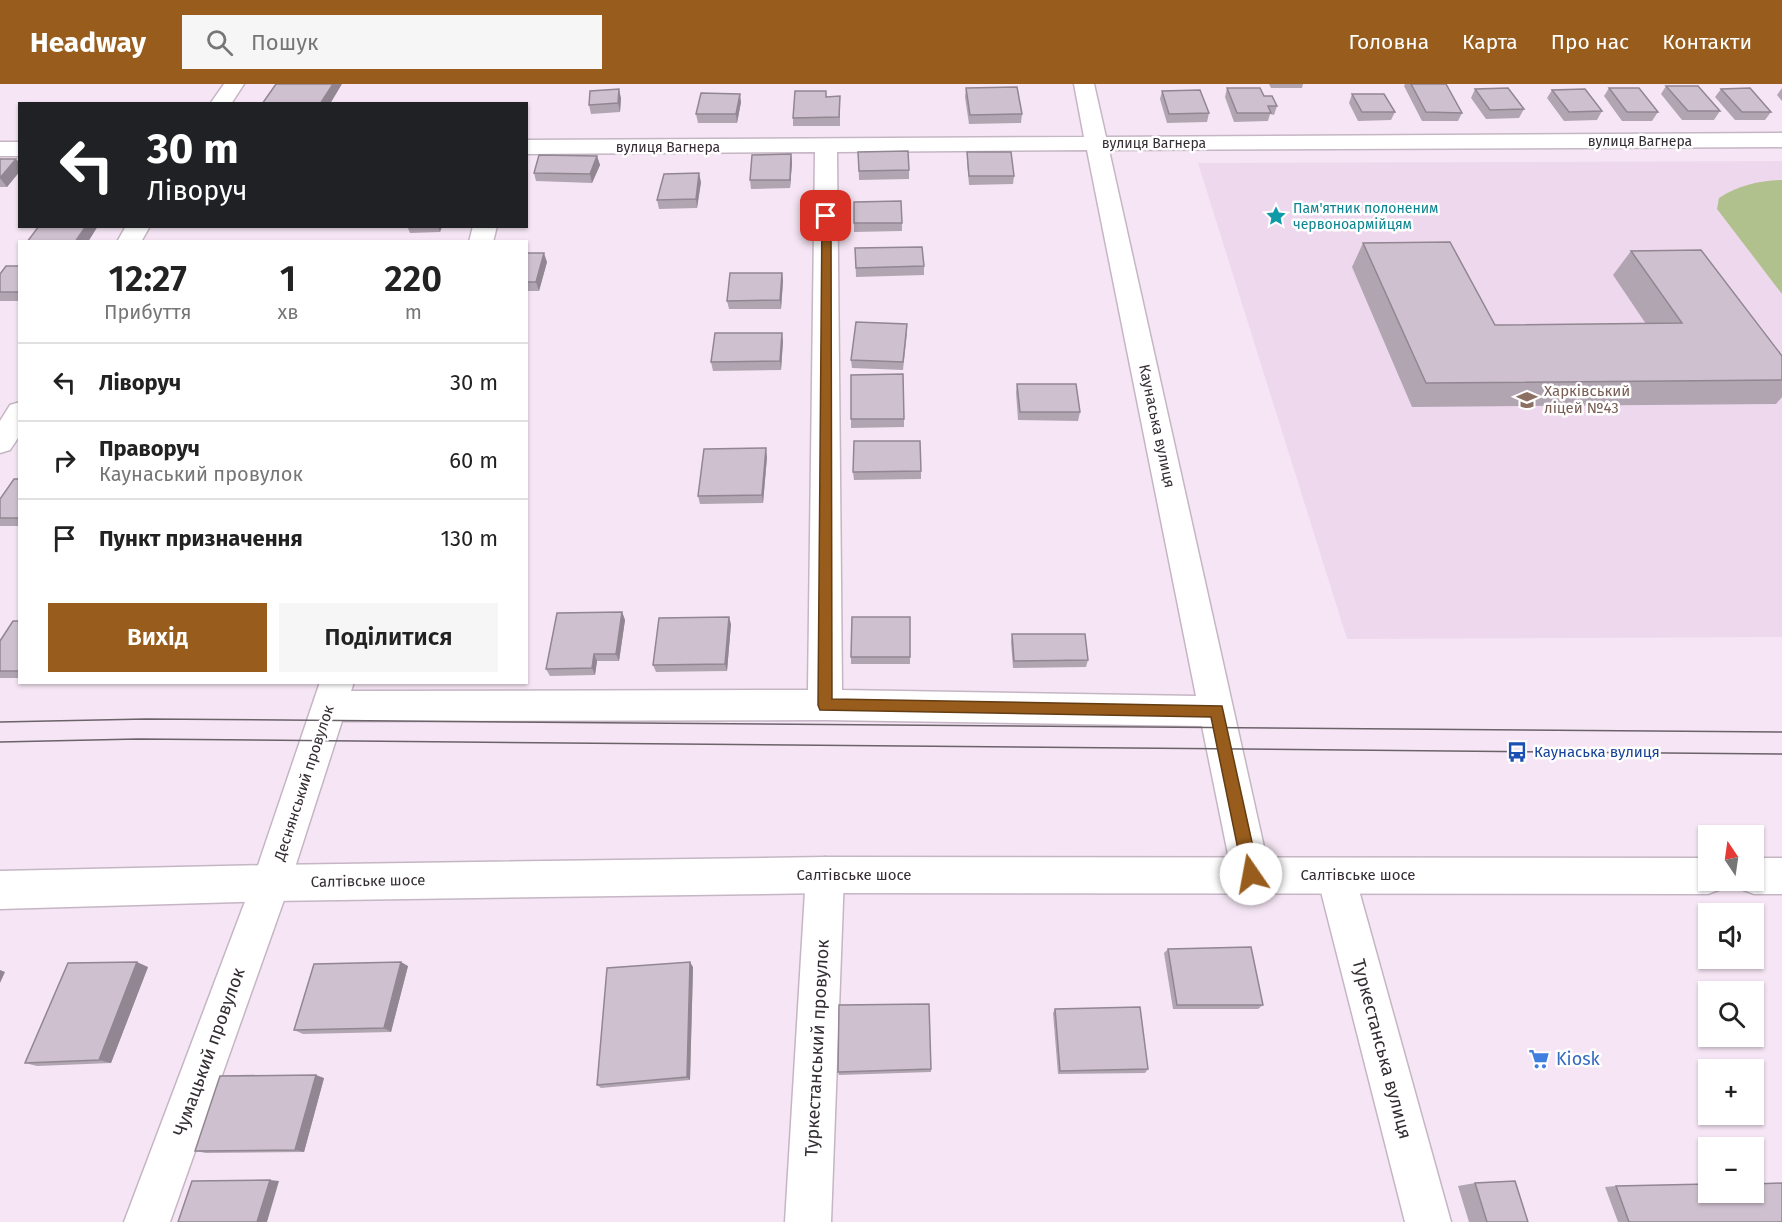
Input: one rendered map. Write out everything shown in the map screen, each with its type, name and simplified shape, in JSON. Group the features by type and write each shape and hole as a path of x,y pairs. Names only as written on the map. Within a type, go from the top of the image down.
{"street":[{"path":"221,102 234,84"},
{"name":"Каунаська вулиця","path":"1084,84 1251,874"},
{"name":"вулиця Вагнера","path":"528,147 1782,140"},
{"path":"825,705 826,146"},
{"path":"0,149 18,149"},
{"path":"0,443 18,415"},
{"path":"333,694 1217,711"},
{"name":"Деснянський провулок","path":"271,883 333,694"},
{"name":"Салтівське шосе","path":"0,890 271,883 825,875 1698,876"},
{"name":"Туркестанський провулок","path":"808,1222 825,875"},
{"name":"Туркестанська вулиця","path":"1336,876 1428,1222"},
{"path":"1764,876 1782,876"},
{"name":"Чумацький провулок","path":"147,1222 271,883"}],"shaded area":[{"name":"Харківський ліцей №43","path":"1782,161 1782,637 1347,639 1198,163"}],"green space":[{"path":"1782,180 1782,294 1717,209 1719,198 1734,190 1757,183"}],"building":[{"path":"276,84 333,84 321,102 263,102"},
{"path":"1411,84 1446,84 1462,113 1426,112"},
{"path":"1666,86 1698,86 1720,111 1688,111"},
{"path":"1017,87 1022,114 970,115 966,88"},
{"path":"1227,88 1260,88 1264,96 1272,96 1277,106 1268,106 1271,113 1237,113"},
{"path":"1508,88 1524,109 1490,110 1475,89"},
{"path":"1609,88 1639,88 1658,112 1627,112"},
{"path":"1750,88 1771,112 1742,112 1721,89"},
{"path":"619,89 618,103 589,105 590,91"},
{"path":"1585,89 1602,111 1569,112 1552,90"},
{"path":"1200,90 1209,113 1169,114 1162,91"},
{"path":"795,91 826,91 826,97 840,96 839,117 793,118"},
{"path":"701,93 740,94 736,114 696,114"},
{"path":"1352,94 1384,94 1395,112 1362,112"},
{"path":"908,151 909,170 859,171 858,152"},
{"path":"967,152 1011,152 1014,176 969,176"},
{"path":"791,154 790,180 750,180 752,155"},
{"path":"539,155 597,156 590,174 534,173"},
{"path":"0,159 16,159 0,178"},
{"path":"699,173 696,199 657,200 664,174"},
{"path":"901,201 902,223 854,223 854,202"},
{"path":"38,228 85,228 76,240 28,240"},
{"path":"1450,242 1495,325 1682,323 1631,251 1701,250 1782,356 1782,380 1426,383 1363,243"},
{"path":"922,247 924,266 856,268 855,248"},
{"path":"528,253 544,253 536,282 528,282"},
{"path":"6,266 18,266 18,292 0,292 0,274"},
{"path":"730,273 782,273 780,300 727,301"},
{"path":"856,322 907,324 903,362 851,360"},
{"path":"715,333 782,333 780,361 711,362"},
{"path":"903,374 904,419 851,419 851,375"},
{"path":"1017,384 1076,384 1080,412 1020,412"},
{"path":"854,441 920,441 921,471 853,472"},
{"path":"766,448 762,495 698,496 704,449"},
{"path":"14,479 18,479 18,518 0,518 0,499"},
{"path":"622,612 616,654 594,654 592,668 546,669 557,613"},
{"path":"729,617 725,664 653,665 659,618"},
{"path":"852,617 910,617 910,657 851,657"},
{"path":"13,621 18,621 18,671 0,671 0,641"},
{"path":"1012,634 1085,634 1088,660 1014,661"},
{"path":"1251,947 1263,1005 1177,1005 1168,949"},
{"path":"137,962 99,1060 25,1063 68,963"},
{"path":"401,962 384,1028 294,1030 314,964"},
{"path":"690,962 687,1077 597,1085 607,968"},
{"path":"929,1004 931,1069 838,1072 839,1005"},
{"path":"1140,1007 1148,1069 1060,1071 1055,1009"},
{"path":"316,1075 295,1150 195,1151 220,1076"},
{"path":"270,1180 257,1222 178,1222 192,1181"},
{"path":"1515,1181 1528,1222 1487,1222 1475,1183"},
{"path":"1782,1183 1782,1222 1629,1222 1616,1186 1698,1184 1698,1203 1764,1203 1764,1184"}],"tram line":[{"path":"0,722 146,719 1782,732"},
{"path":"0,742 138,739 1782,754"}],"place":[{"name":"Пам'ятник полоненим червоноармійцям","path":"1276,216"},
{"name":"Харківський ліцей №43","path":"1527,400"},
{"name":"Каунаська вулиця","path":"1517,752"},
{"name":"Kiosk","path":"1539,1059"}],"route":[{"path":"826,216 825,705 1217,711 1251,874"}]}
